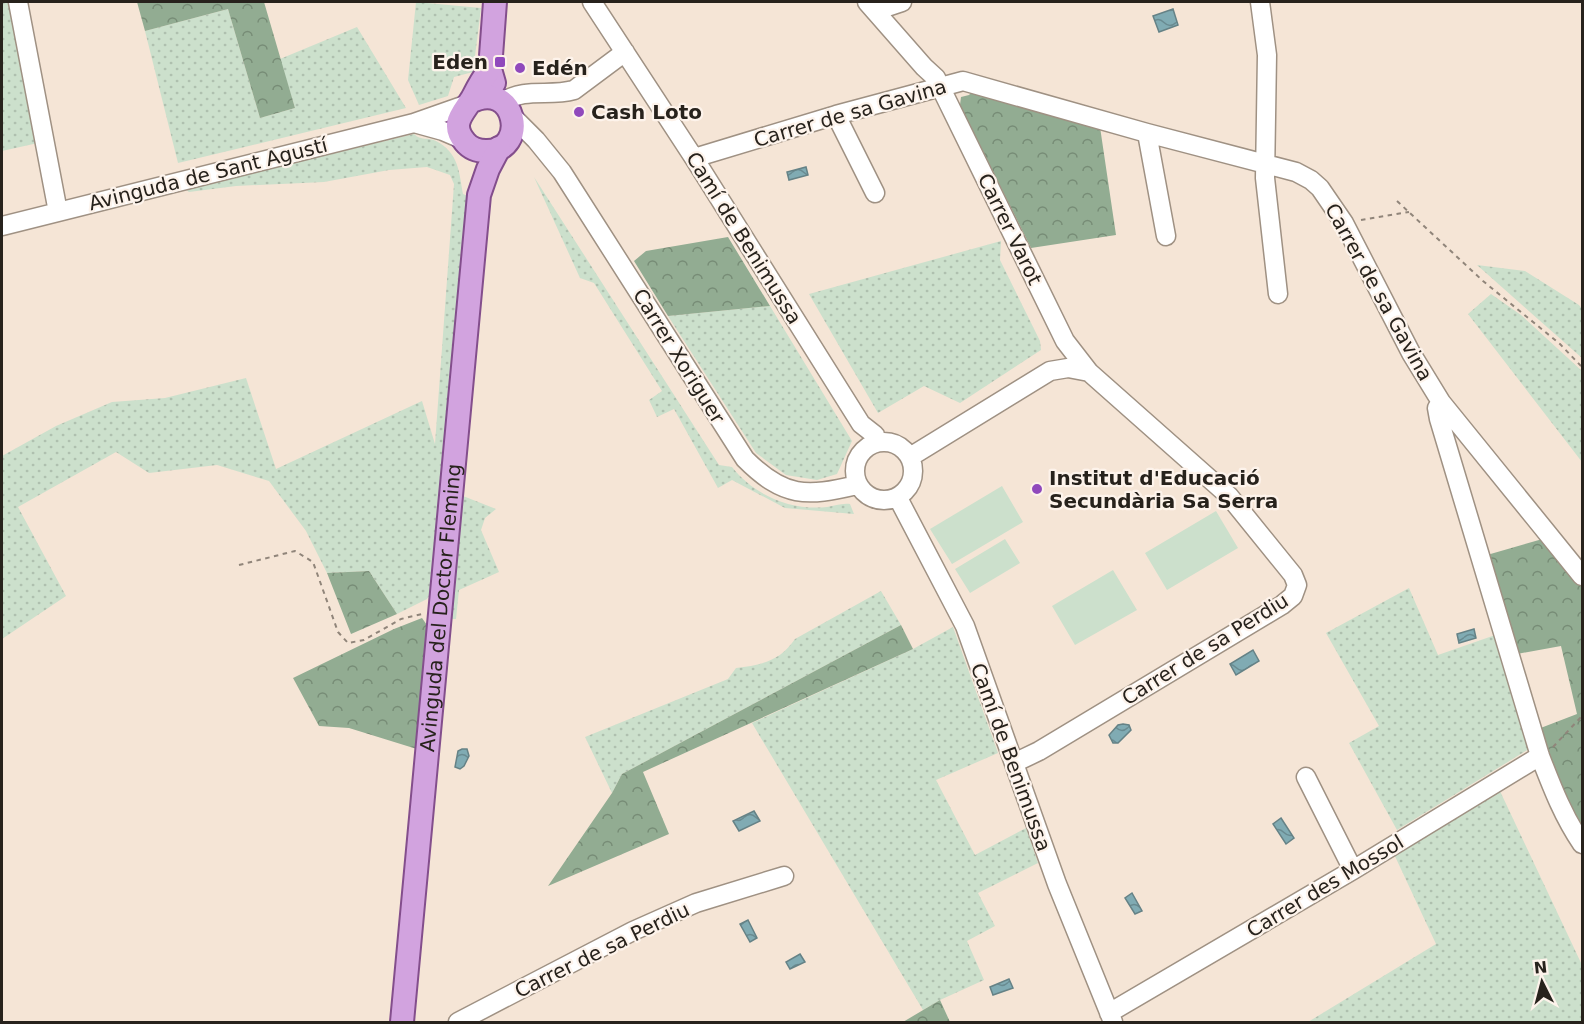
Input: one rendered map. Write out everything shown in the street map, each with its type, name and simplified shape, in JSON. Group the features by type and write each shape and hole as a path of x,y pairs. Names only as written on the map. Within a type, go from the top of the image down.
{"main road":[{"path":"490,69 469,103 462,110 458,125 466,143 484,152 501,147 513,129 490,69 495,2"},
{"path":"469,103 485,97 505,107"},
{"name":"Avinguda del Doctor Fleming","path":"466,143 479,195"},
{"name":"Avinguda del Doctor Fleming","path":"402,1023 479,195 488,169 501,147"}],"street":[{"path":"18,2 58,212"},
{"name":"Camí de Benimussa","path":"592,2 694,158 861,424 875,435 876,443"},
{"path":"871,6 902,2"},
{"path":"1260,2 1267,55 1265,164 1278,294"},
{"name":"Carrer Varot","path":"871,6 936,78 1065,341 1089,372"},
{"path":"505,107 513,96 527,92 565,93 574,90 625,52"},
{"name":"Carrer de sa Gavina","path":"694,158 836,115 963,81 1296,172 1311,180 1320,188 1344,223 1411,353 1441,402 1437,408 1439,419 1540,756 1554,794 1582,844"},
{"name":"Avinguda de Sant Agustí","path":"2,226 414,123 469,103"},
{"name":"Carrer Xoriguer","path":"505,107 562,172 745,459 759,473 783,488 802,493 830,491 857,485"},
{"path":"836,115 875,193"},
{"name":"Avinguda de Sant Agustí","path":"414,123 443,131 466,143"},
{"path":"1147,133 1166,236"},
{"path":"501,147 525,146 544,151"},
{"path":"910,458 1050,371 1058,363 1065,341"},
{"path":"1050,371 1068,368 1089,372"},
{"name":"Carrer de sa Perdiu","path":"1014,763 1040,751 1282,604 1293,596 1297,585 1293,575 1229,496 1089,372"},
{"path":"1441,402 1582,576"},
{"path":"890,442 902,447 910,458 914,472 909,487 898,498 882,501 868,496 857,485 854,472 857,459 865,449 876,443 890,442"},
{"name":"Camí de Benimussa","path":"898,498 965,626 1057,885 1111,1018"},
{"name":"Carrer des Mossol","path":"1111,1018 1540,756"},
{"path":"1306,777 1353,870"},
{"name":"Carrer de sa Perdiu","path":"458,1023 633,931 696,903 784,876"}],"path":[{"path":"1397,201 1483,281 1560,344 1582,367"},
{"path":"1344,223 1409,212"},
{"path":"239,565 295,551 313,562 338,632 348,643 364,640 400,619 441,609"},
{"path":"1540,756 1548,752 1582,716"}],"green space":[{"path":"2,2 11,2 38,143 2,151"},
{"path":"137,2 264,2 295,108 260,118 228,9 145,31"},
{"path":"416,2 481,8 473,72 454,77 448,96 419,105 408,80"},
{"path":"228,9 260,118 295,108 280,59 357,27 406,108 178,163 145,31"},
{"path":"971,93 1100,127 1116,235 1031,248 960,105 961,97"},
{"path":"414,134 436,141 449,151 457,164 463,194 470,197 435,587 427,599 397,614 369,571 327,573 306,531 269,481 217,465 149,473 116,452 18,507 66,596 2,639 2,456 56,426 112,402 165,398 246,378 276,469 422,401 435,444 454,184 450,175 427,167 389,170 324,182 236,186 189,192 185,189"},
{"path":"534,177 719,465 732,467 751,486 774,499 813,508 850,504 854,514 785,508 732,480 718,488 674,409 657,417 649,400 662,391 594,283 580,278"},
{"path":"728,237 770,306 668,316 634,261 646,251"},
{"path":"1001,241 1000,260 1040,341 1041,350 960,403 924,386 878,413 809,294"},
{"path":"1477,265 1525,271 1579,305 1582,309 1582,358"},
{"path":"1491,294 1521,315 1582,371 1582,462 1468,314"},
{"path":"770,306 852,441 837,474 817,480 786,475 756,453 668,316"},
{"path":"1002,486 1023,522 952,564 930,529"},
{"path":"458,494 496,509 485,518 481,530 499,572 459,590 456,619 448,619"},
{"path":"1216,511 1238,548 1167,590 1145,553"},
{"path":"1546,538 1582,586 1582,832 1571,814 1538,729 1577,714 1561,646 1517,654 1487,555"},
{"path":"1005,539 1020,563 970,593 955,569"},
{"path":"1113,570 1137,610 1075,645 1052,606"},
{"path":"369,571 397,614 351,634 327,573"},
{"path":"1409,588 1438,655 1501,633 1529,749 1397,830 1349,743 1379,726 1326,633"},
{"path":"881,591 901,625 622,774 612,793 585,737 728,679 736,668 770,661 783,652 795,639"},
{"path":"422,618 429,628 420,750 349,728 319,726 293,678 394,629"},
{"path":"901,625 913,649 643,772 669,834 548,886 612,793 622,774"},
{"path":"953,627 998,753 936,780 975,855 1026,828 1038,863 978,893 995,926 967,941 984,980 923,1010 752,723 913,649"},
{"path":"1499,789 1582,965 1582,1022 1308,1022 1436,944 1393,852"},
{"path":"940,1000 950,1022 903,1022"}],"water":[{"path":"1173,9 1178,25 1159,32 1153,16"},
{"path":"806,167 808,175 789,180 787,172"},
{"path":"1474,629 1476,638 1459,643 1457,634"},
{"path":"1253,650 1259,661 1236,675 1230,664"},
{"path":"1118,725 1129,725 1131,730 1118,743 1113,743 1109,735"},
{"path":"467,749 469,756 460,769 455,767 458,751"},
{"path":"754,811 760,821 739,831 733,821"},
{"path":"1281,818 1294,838 1286,844 1273,824"},
{"path":"1132,893 1142,911 1135,914 1125,898"},
{"path":"748,920 757,938 750,942 740,924"},
{"path":"800,954 805,962 790,969 786,962"},
{"path":"1009,979 1013,988 993,995 990,987"}],"place":[{"name":"Eden","path":"500,62"},
{"name":"Edén","path":"520,68"},
{"name":"Cash Loto","path":"579,112"},
{"name":"Institut d'Educació Secundària Sa Serra","path":"1037,489"}]}
